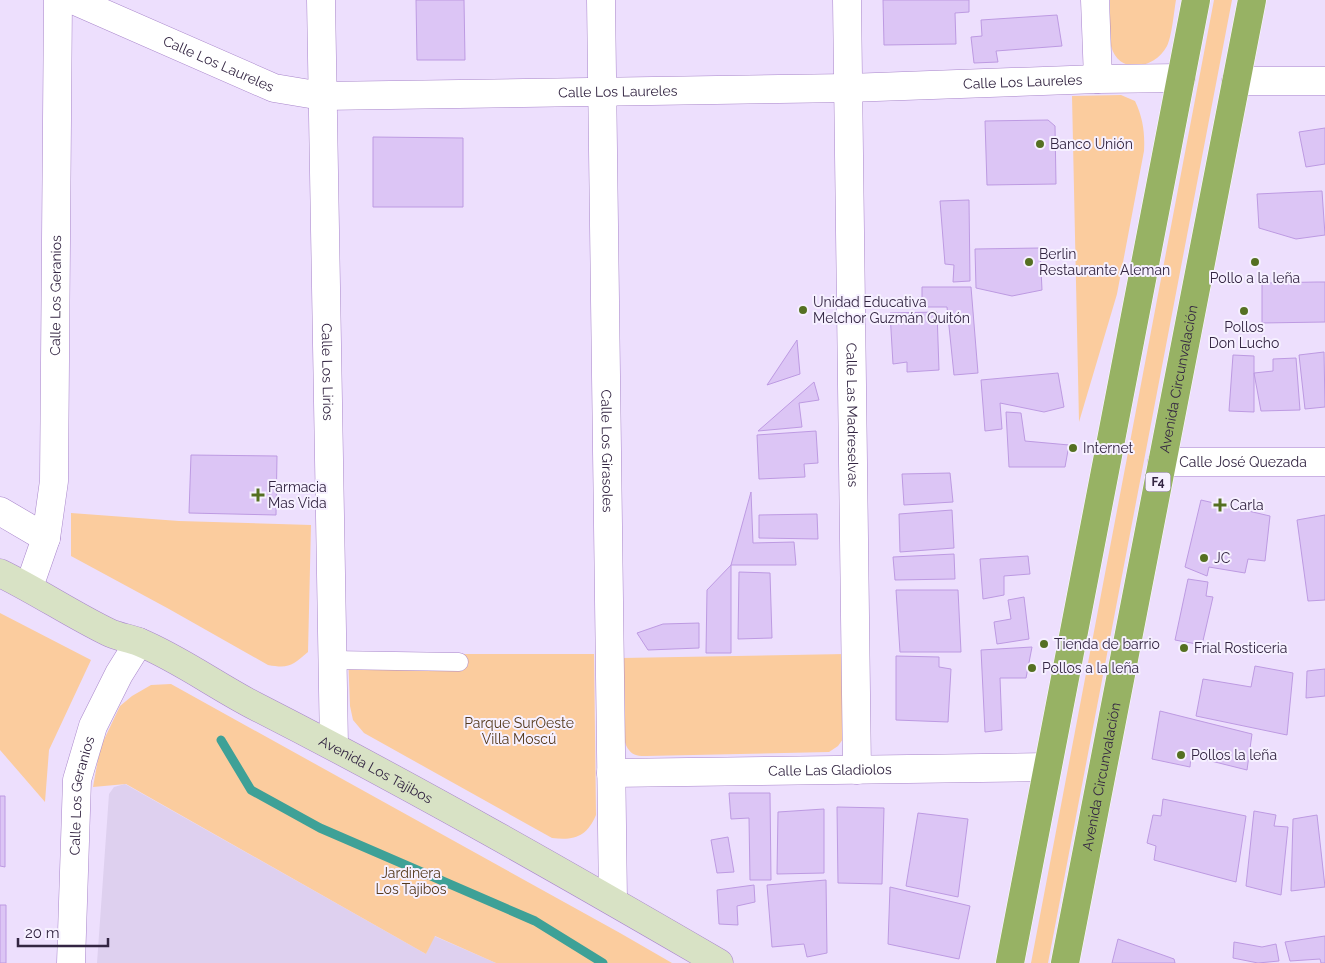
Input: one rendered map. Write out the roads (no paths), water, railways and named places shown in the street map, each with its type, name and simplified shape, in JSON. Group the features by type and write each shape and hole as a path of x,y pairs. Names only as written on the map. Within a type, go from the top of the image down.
{"highway":[{"path":"1010,963 1196,0"},
{"name":"Avenida Circunvalación","path":"1065,963 1252,0"}],"main road":[{"name":"Avenida Los Tajibos","path":"0,573 29,587 110,633 139,642 177,661 237,697 334,746 613,901 719,963"}],"street":[{"name":"Calle Los Geranios","path":"29,587 46,538 54,481 58,0"},
{"name":"Calle Los Laureles","path":"73,0 274,88 322,96 848,88 1181,78"},
{"name":"Calle Los Lirios","path":"321,0 334,746"},
{"name":"Calle Los Girasoles","path":"601,0 613,901"},
{"name":"Calle Las Madreselvas","path":"848,0 857,770"},
{"path":"1095,0 1098,79"},
{"path":"1236,81 1325,81"},
{"name":"Calle José Quezada","path":"1162,462 1325,462"},
{"path":"0,511 46,538"},
{"name":"Calle Los Geranios","path":"71,963 77,780 92,726 119,674 139,642"},
{"name":"Calle Las Gladiolos","path":"611,773 1047,767"}],"lane":[{"path":"332,660 459,662"}],"waterway":[{"path":"221,740 251,790 320,828 535,921 603,963"}],"place":[{"name":"Banco Unión","path":"1040,144"},
{"name":"Berlin Restaurante Aleman","path":"1029,262"},
{"name":"Pollo a la leña","path":"1255,262"},
{"name":"Unidad Educativa Melchor Guzmán Quitón","path":"803,310"},
{"name":"Pollos Don Lucho","path":"1244,311"},
{"name":"Internet","path":"1073,448"},
{"name":"Farmacia Mas Vida","path":"258,495"},
{"name":"Carla","path":"1220,505"},
{"name":"JC","path":"1204,558"},
{"name":"Tienda de barrio","path":"1044,644"},
{"name":"Frial Rosticeria","path":"1184,648"},
{"name":"Pollos a la leña","path":"1032,668"},
{"name":"Pollos la leña","path":"1181,755"}],"park label":[{"name":"Parque SurOeste Villa Moscú","path":"519,732"},
{"name":"Jardinera Los Tajibos","path":"411,882"}]}
